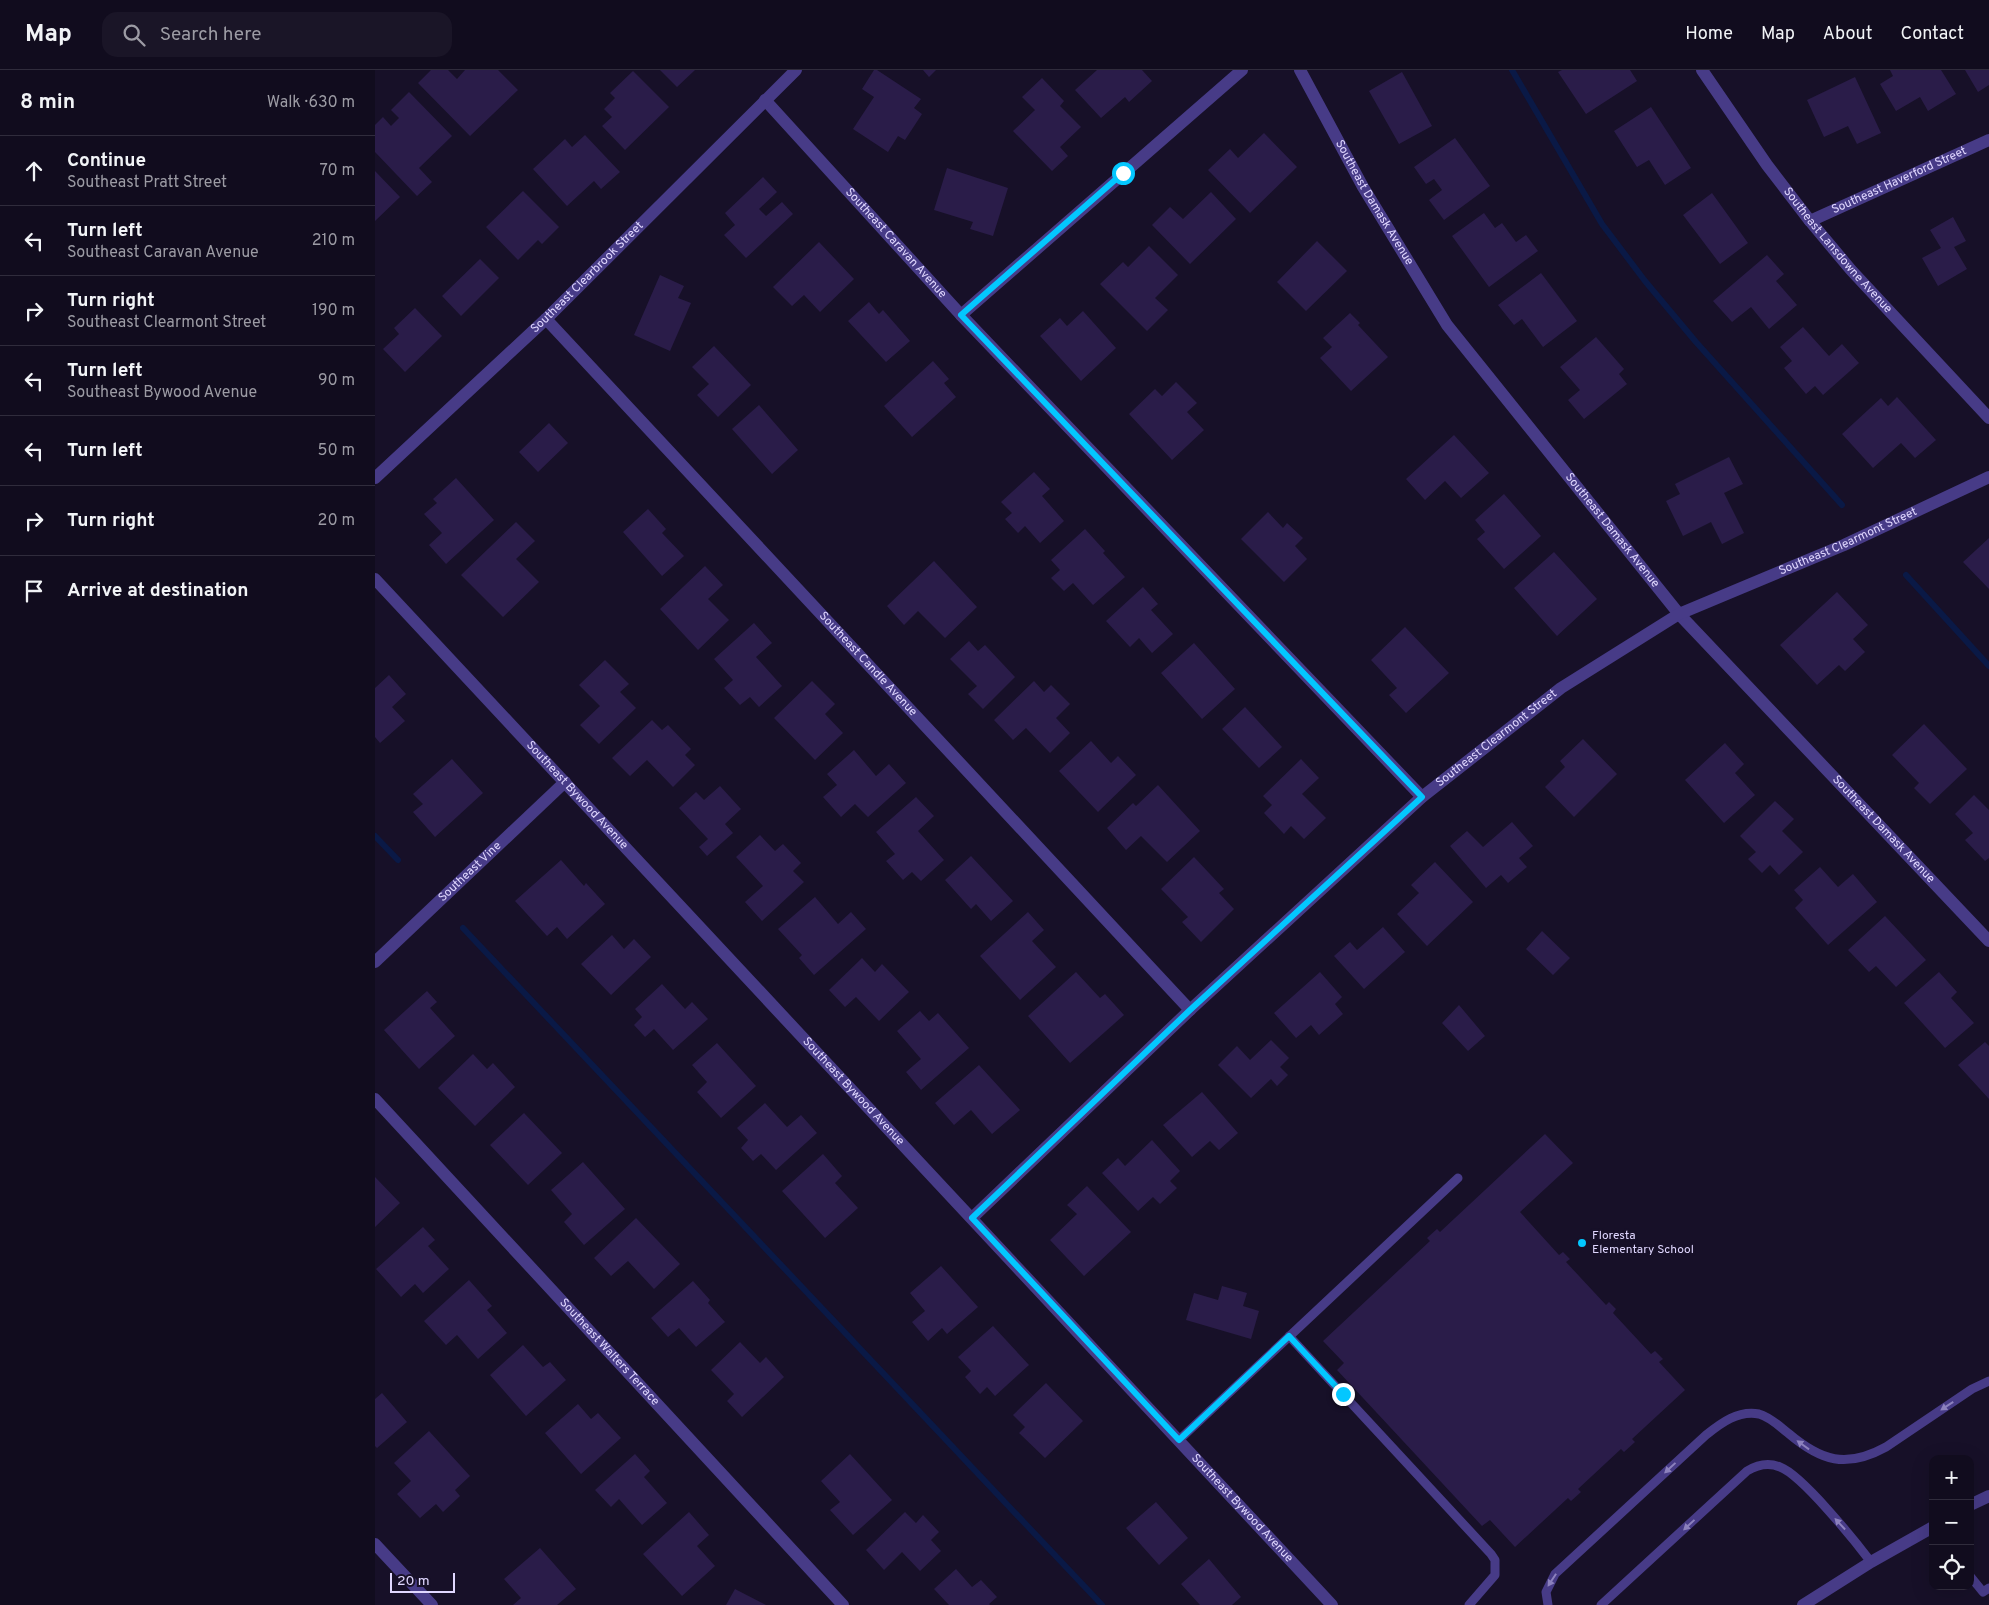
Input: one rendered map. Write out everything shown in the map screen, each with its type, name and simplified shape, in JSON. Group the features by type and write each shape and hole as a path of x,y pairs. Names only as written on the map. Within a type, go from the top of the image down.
{"street":[{"name":"Southeast Clearbrook Street","path":"375,478 546,319 796,70"},
{"path":"961,315 1242,70"},
{"name":"Southeast Damask Avenue","path":"1300,70 1363,187 1447,325 1679,614 1989,941"},
{"name":"Southeast Lansdowne Avenue","path":"1702,70 1767,165 1810,221 1851,270 1989,418"},
{"name":"Southeast Caravan Avenue","path":"765,100 961,315 1422,797"},
{"name":"Southeast Haverford Street","path":"1810,221 1989,140"},
{"name":"Southeast Candle Avenue","path":"546,319 1190,1010"},
{"name":"Southeast Clearmont Street","path":"972,1218 1190,1010 1422,797 1561,688 1679,614 1844,545 1989,477"},
{"name":"Southeast Bywood Avenue","path":"375,579 1332,1605"},
{"name":"Southeast Vine","path":"375,962 565,782"},
{"name":"Southeast Walters Terrace","path":"375,1099 843,1605"},
{"path":"1974,1503 1989,1496"},
{"path":"1803,1605 1871,1562 1929,1531"},
{"path":"375,1544 432,1605"}],"lane":[{"path":"1179,1440 1458,1178"},
{"path":"1289,1336 1491,1554 1495,1560 1495,1575 1469,1605"},
{"path":"1548,1605 1546,1592 1555,1574 1706,1434 1725,1420 1748,1414 1764,1416 1812,1452 1829,1458 1850,1460 1875,1453 1886,1447 1972,1390 1989,1381"},
{"path":"1601,1605 1747,1471 1760,1465 1778,1466 1795,1476 1854,1540 1871,1562"},
{"path":"1974,1580 1987,1592"}],"building":[{"path":"431,70 448,70 457,79 465,70 498,70 518,90 470,136 418,83"},
{"path":"660,70 695,70 677,87"},
{"path":"874,70 877,70 921,99 914,108 922,114 905,140 898,136 888,152 853,129 874,97 862,89"},
{"path":"923,70 936,70 929,77"},
{"path":"1097,70 1142,70 1152,81 1129,102 1125,97 1101,118 1075,90"},
{"path":"1562,70 1630,70 1637,81 1586,114 1558,72"},
{"path":"1890,70 1941,70 1956,94 1928,111 1920,97 1896,111 1880,84 1893,76"},
{"path":"1965,70 1989,70 1989,85 1978,92"},
{"path":"633,71 669,107 625,150 602,126 612,117 604,109 615,98 610,93"},
{"path":"1402,72 1432,126 1399,144 1369,91"},
{"path":"1855,77 1881,133 1857,144 1848,126 1824,137 1807,100"},
{"path":"1042,78 1064,101 1060,106 1081,127 1060,147 1068,156 1052,171 1013,131 1035,110 1022,97"},
{"path":"409,92 452,136 419,168 432,182 417,196 375,152 375,125 383,117 391,126 399,118 391,110"},
{"path":"1651,107 1691,168 1665,185 1649,160 1637,167 1614,131"},
{"path":"1264,133 1297,167 1250,213 1208,170 1230,149 1238,158"},
{"path":"585,135 620,172 601,189 594,181 567,206 533,169 565,139 572,147"},
{"path":"1455,138 1490,186 1444,220 1429,200 1442,190 1434,179 1426,184 1414,167"},
{"path":"947,168 1008,188 993,236 970,229 973,222 934,210"},
{"path":"375,171 400,197 375,221"},
{"path":"763,177 777,192 759,209 766,216 782,202 793,214 746,258 724,235 735,225 725,213"},
{"path":"523,191 559,227 542,244 538,240 518,260 486,227"},
{"path":"1211,192 1236,219 1190,264 1152,225 1170,207 1183,219"},
{"path":"1712,193 1748,243 1720,264 1683,215"},
{"path":"1484,213 1495,228 1502,223 1516,242 1526,235 1538,251 1489,287 1452,236"},
{"path":"1953,217 1966,241 1954,247 1967,269 1938,286 1922,258 1941,248 1930,230"},
{"path":"1317,241 1347,271 1306,311 1277,282"},
{"path":"819,242 854,279 820,312 804,295 792,306 773,287"},
{"path":"1149,246 1178,275 1155,298 1168,310 1147,331 1100,284 1123,262 1128,267"},
{"path":"1767,255 1784,274 1776,281 1797,305 1769,329 1751,307 1732,322 1713,301"},
{"path":"480,259 499,278 461,316 442,296"},
{"path":"1541,273 1577,321 1543,347 1522,319 1514,325 1498,305"},
{"path":"660,275 684,286 678,298 691,303 670,351 634,335"},
{"path":"869,302 879,314 883,310 910,341 886,362 848,321"},
{"path":"415,308 442,336 405,372 383,349 399,334 394,328"},
{"path":"1083,311 1116,348 1081,381 1040,336 1060,318 1067,326"},
{"path":"1350,313 1360,323 1358,325 1388,357 1351,391 1320,358 1332,347 1323,338"},
{"path":"1803,327 1829,356 1842,344 1859,363 1823,395 1815,386 1806,394 1784,368 1792,361 1780,347"},
{"path":"1596,337 1624,369 1619,374 1627,384 1584,419 1568,400 1580,390 1560,367"},
{"path":"714,346 751,385 718,417 697,395 709,384 692,367"},
{"path":"933,361 949,379 944,383 956,397 912,437 884,406"},
{"path":"1176,382 1197,403 1187,412 1204,430 1172,460 1129,414 1155,389 1162,396"},
{"path":"1897,397 1936,440 1915,458 1901,443 1873,468 1842,434 1881,398 1888,406"},
{"path":"759,405 798,450 772,474 732,429"},
{"path":"549,423 568,443 538,472 519,452"},
{"path":"1454,435 1489,473 1461,498 1445,481 1425,500 1406,479"},
{"path":"1729,457 1743,484 1724,493 1744,533 1722,544 1711,522 1683,536 1666,501 1680,494 1675,484"},
{"path":"1034,472 1050,489 1042,496 1064,521 1040,543 1025,526 1018,533 1005,519 1012,513 1001,502"},
{"path":"456,478 494,520 446,564 429,545 442,533 424,514 437,503 433,499"},
{"path":"1504,494 1541,536 1504,569 1477,539 1485,532 1475,520"},
{"path":"648,509 666,529 662,533 684,556 662,576 623,532"},
{"path":"1268,512 1283,528 1287,523 1303,538 1295,546 1307,559 1284,582 1241,539"},
{"path":"516,522 535,541 516,559 539,582 503,617 461,575"},
{"path":"1085,529 1105,551 1103,553 1125,577 1093,605 1073,583 1064,591 1051,578 1060,570 1051,560"},
{"path":"1989,538 1989,589 1963,562"},
{"path":"1554,552 1597,599 1557,636 1514,588"},
{"path":"934,561 977,607 945,638 918,611 904,625 887,606"},
{"path":"705,566 723,585 708,599 729,620 698,650 660,609"},
{"path":"1143,587 1158,604 1151,610 1173,634 1152,653 1139,638 1130,647 1106,621"},
{"path":"1837,592 1868,625 1853,639 1865,652 1845,671 1839,665 1817,685 1780,645"},
{"path":"754,623 772,643 756,657 782,686 759,707 750,697 740,705 724,688 733,680 714,659"},
{"path":"1405,627 1449,673 1406,713 1389,695 1397,688 1371,660"},
{"path":"969,641 978,651 985,645 1015,677 983,709 968,694 977,686 950,659"},
{"path":"1194,643 1235,689 1202,719 1161,673"},
{"path":"605,660 629,684 620,692 636,708 599,744 580,725 600,706 579,685"},
{"path":"389,675 406,694 392,707 405,721 380,743 375,737 375,688"},
{"path":"812,681 835,704 825,714 843,733 815,760 774,718"},
{"path":"1034,681 1044,692 1051,685 1070,704 1056,718 1070,733 1050,753 1026,728 1013,740 994,720"},
{"path":"1245,707 1282,747 1259,768 1222,729"},
{"path":"652,720 662,730 668,725 691,749 685,755 695,765 673,787 647,760 630,776 612,758"},
{"path":"1924,724 1967,769 1930,804 1914,788 1919,783 1892,755"},
{"path":"1583,739 1617,774 1574,817 1545,787 1565,767 1560,761"},
{"path":"1091,741 1111,763 1118,756 1136,775 1098,812 1059,771"},
{"path":"1725,743 1744,764 1735,773 1755,795 1724,823 1685,780"},
{"path":"854,750 876,776 889,764 906,783 868,817 855,804 841,817 823,797 837,785 827,774"},
{"path":"452,759 483,793 435,837 413,812 423,804 413,794"},
{"path":"1301,759 1319,778 1302,794 1326,818 1304,839 1291,826 1284,834 1264,813 1272,805 1263,796"},
{"path":"1158,785 1200,831 1167,862 1141,836 1126,850 1107,828 1133,803 1136,806"},
{"path":"720,786 741,809 725,824 733,833 707,856 699,847 708,839 679,808 696,792 704,800"},
{"path":"1974,795 1989,810 1989,858 1985,861 1965,840 1973,833 1955,814"},
{"path":"916,797 934,816 918,831 944,860 921,881 912,872 903,880 886,861 895,854 876,832"},
{"path":"1775,801 1794,819 1782,831 1803,852 1779,875 1770,865 1762,873 1748,859 1756,852 1740,836"},
{"path":"1512,822 1533,846 1519,858 1527,867 1508,883 1501,875 1486,888 1450,846 1467,831 1483,847"},
{"path":"760,835 775,851 783,844 801,863 793,871 804,882 762,921 745,902 763,886 736,857"},
{"path":"971,856 1013,901 991,921 976,904 971,909 945,880"},
{"path":"1194,857 1224,889 1219,893 1234,909 1201,942 1182,922 1188,917 1161,889"},
{"path":"561,860 584,886 586,883 605,904 567,939 557,927 547,936 515,901"},
{"path":"1435,862 1473,902 1427,946 1397,914 1419,893 1411,885"},
{"path":"1820,867 1838,887 1853,874 1877,902 1828,945 1795,908 1803,900 1794,890"},
{"path":"815,897 838,924 851,912 866,929 814,975 799,958 802,955 778,929"},
{"path":"1028,912 1044,930 1032,941 1056,967 1020,1000 980,956"},
{"path":"1885,916 1926,960 1896,987 1876,966 1869,972 1848,950"},
{"path":"1383,927 1405,952 1364,989 1334,956 1350,942 1357,950"},
{"path":"1542,931 1570,958 1553,975 1526,949"},
{"path":"612,935 624,949 634,939 651,957 611,995 581,964"},
{"path":"862,958 875,972 882,964 909,992 879,1021 856,997 845,1007 829,990"},
{"path":"1076,972 1100,998 1105,994 1124,1015 1070,1063 1028,1016"},
{"path":"1320,972 1342,997 1335,1004 1343,1014 1319,1035 1311,1025 1296,1038 1274,1013"},
{"path":"1939,972 1957,992 1951,998 1974,1023 1945,1048 1904,1003"},
{"path":"662,984 685,1009 692,1002 708,1019 673,1050 654,1029 645,1037 634,1025 642,1017 635,1009"},
{"path":"427,991 437,1002 430,1008 455,1036 419,1069 384,1030"},
{"path":"1459,1005 1485,1036 1468,1051 1442,1023"},
{"path":"920,1011 929,1021 938,1013 969,1048 921,1090 906,1072 921,1059 897,1031"},
{"path":"1271,1040 1289,1058 1280,1067 1288,1075 1277,1086 1271,1079 1251,1098 1218,1065 1237,1046 1250,1060"},
{"path":"1985,1042 1989,1046 1989,1099 1958,1065"},
{"path":"717,1043 756,1086 721,1118 697,1092 707,1082 692,1065"},
{"path":"473,1054 487,1069 493,1063 515,1087 475,1126 438,1088"},
{"path":"979,1065 1020,1110 992,1134 971,1110 954,1125 935,1103"},
{"path":"1202,1092 1238,1133 1219,1150 1210,1141 1192,1157 1163,1125"},
{"path":"765,1103 787,1127 801,1115 817,1133 776,1170 761,1154 753,1161 741,1148 748,1140 737,1128"},
{"path":"524,1113 562,1153 528,1185 490,1145"},
{"path":"1545,1134 1573,1163 1520,1212 1559,1255 1563,1252 1570,1259 1566,1262 1606,1305 1609,1302 1616,1309 1613,1313 1651,1354 1655,1351 1663,1359 1659,1362 1685,1390 1632,1439 1635,1442 1624,1452 1621,1449 1578,1489 1581,1492 1571,1501 1568,1498 1515,1547 1490,1520 1482,1526 1337,1370 1344,1363 1323,1341 1430,1241 1427,1238 1437,1229 1440,1232"},
{"path":"1152,1140 1180,1171 1170,1181 1177,1188 1160,1204 1153,1197 1138,1211 1102,1173 1118,1158 1125,1166"},
{"path":"823,1154 842,1176 835,1183 858,1208 825,1238 782,1191"},
{"path":"583,1162 625,1209 584,1245 564,1222 572,1214 551,1190"},
{"path":"375,1177 400,1203 375,1227"},
{"path":"1087,1186 1131,1232 1084,1276 1050,1240 1077,1214 1067,1205"},
{"path":"636,1218 680,1264 654,1289 628,1261 611,1276 594,1258"},
{"path":"423,1227 435,1240 428,1246 449,1269 423,1293 415,1284 401,1297 376,1269"},
{"path":"941,1266 978,1307 947,1334 942,1328 928,1341 912,1322 925,1311 910,1293"},
{"path":"469,1280 492,1306 487,1310 507,1333 478,1359 457,1335 446,1345 424,1321"},
{"path":"693,1281 710,1300 708,1303 725,1322 696,1347 679,1328 668,1337 651,1318"},
{"path":"1222,1286 1247,1293 1243,1306 1259,1311 1251,1339 1186,1320 1194,1293 1218,1300"},
{"path":"993,1326 1029,1365 995,1396 987,1387 980,1394 965,1377 971,1371 958,1357"},
{"path":"740,1342 760,1363 766,1357 784,1377 742,1417 727,1401 734,1394 711,1370"},
{"path":"523,1345 543,1367 550,1362 566,1380 526,1416 490,1375"},
{"path":"1046,1383 1083,1421 1045,1458 1019,1433 1025,1427 1013,1415"},
{"path":"382,1393 407,1422 377,1448 375,1446 375,1399"},
{"path":"578,1404 591,1419 598,1413 621,1438 581,1474 545,1433"},
{"path":"429,1431 470,1476 455,1490 460,1496 443,1512 436,1504 420,1518 397,1494 411,1481 394,1463"},
{"path":"635,1454 650,1471 644,1477 667,1503 642,1525 619,1499 611,1507 595,1490"},
{"path":"850,1454 892,1500 853,1535 830,1510 840,1502 821,1481"},
{"path":"1156,1502 1188,1538 1159,1565 1126,1528"},
{"path":"689,1512 709,1535 697,1546 715,1566 682,1596 643,1554"},
{"path":"905,1512 916,1523 923,1515 939,1532 931,1540 941,1551 920,1571 902,1552 884,1570 866,1550"},
{"path":"540,1548 576,1589 557,1605 513,1605 521,1598 504,1579"},
{"path":"1209,1559 1241,1597 1232,1605 1200,1605 1181,1584"},
{"path":"956,1569 972,1587 981,1580 997,1597 990,1605 949,1605 934,1589"},
{"path":"735,1589 766,1605 726,1605"}],"waterway":[{"path":"1512,70 1602,224 1645,281 1696,342 1842,505"},
{"path":"1906,575 1989,666"},
{"path":"375,836 398,860"},
{"path":"463,928 1102,1605"}],"place":[{"name":"Floresta Elementary School","path":"1582,1243"}],"route":[{"path":"1123,173 961,315 1422,797 1190,1010 972,1218 1179,1440 1289,1336 1343,1394"}]}
